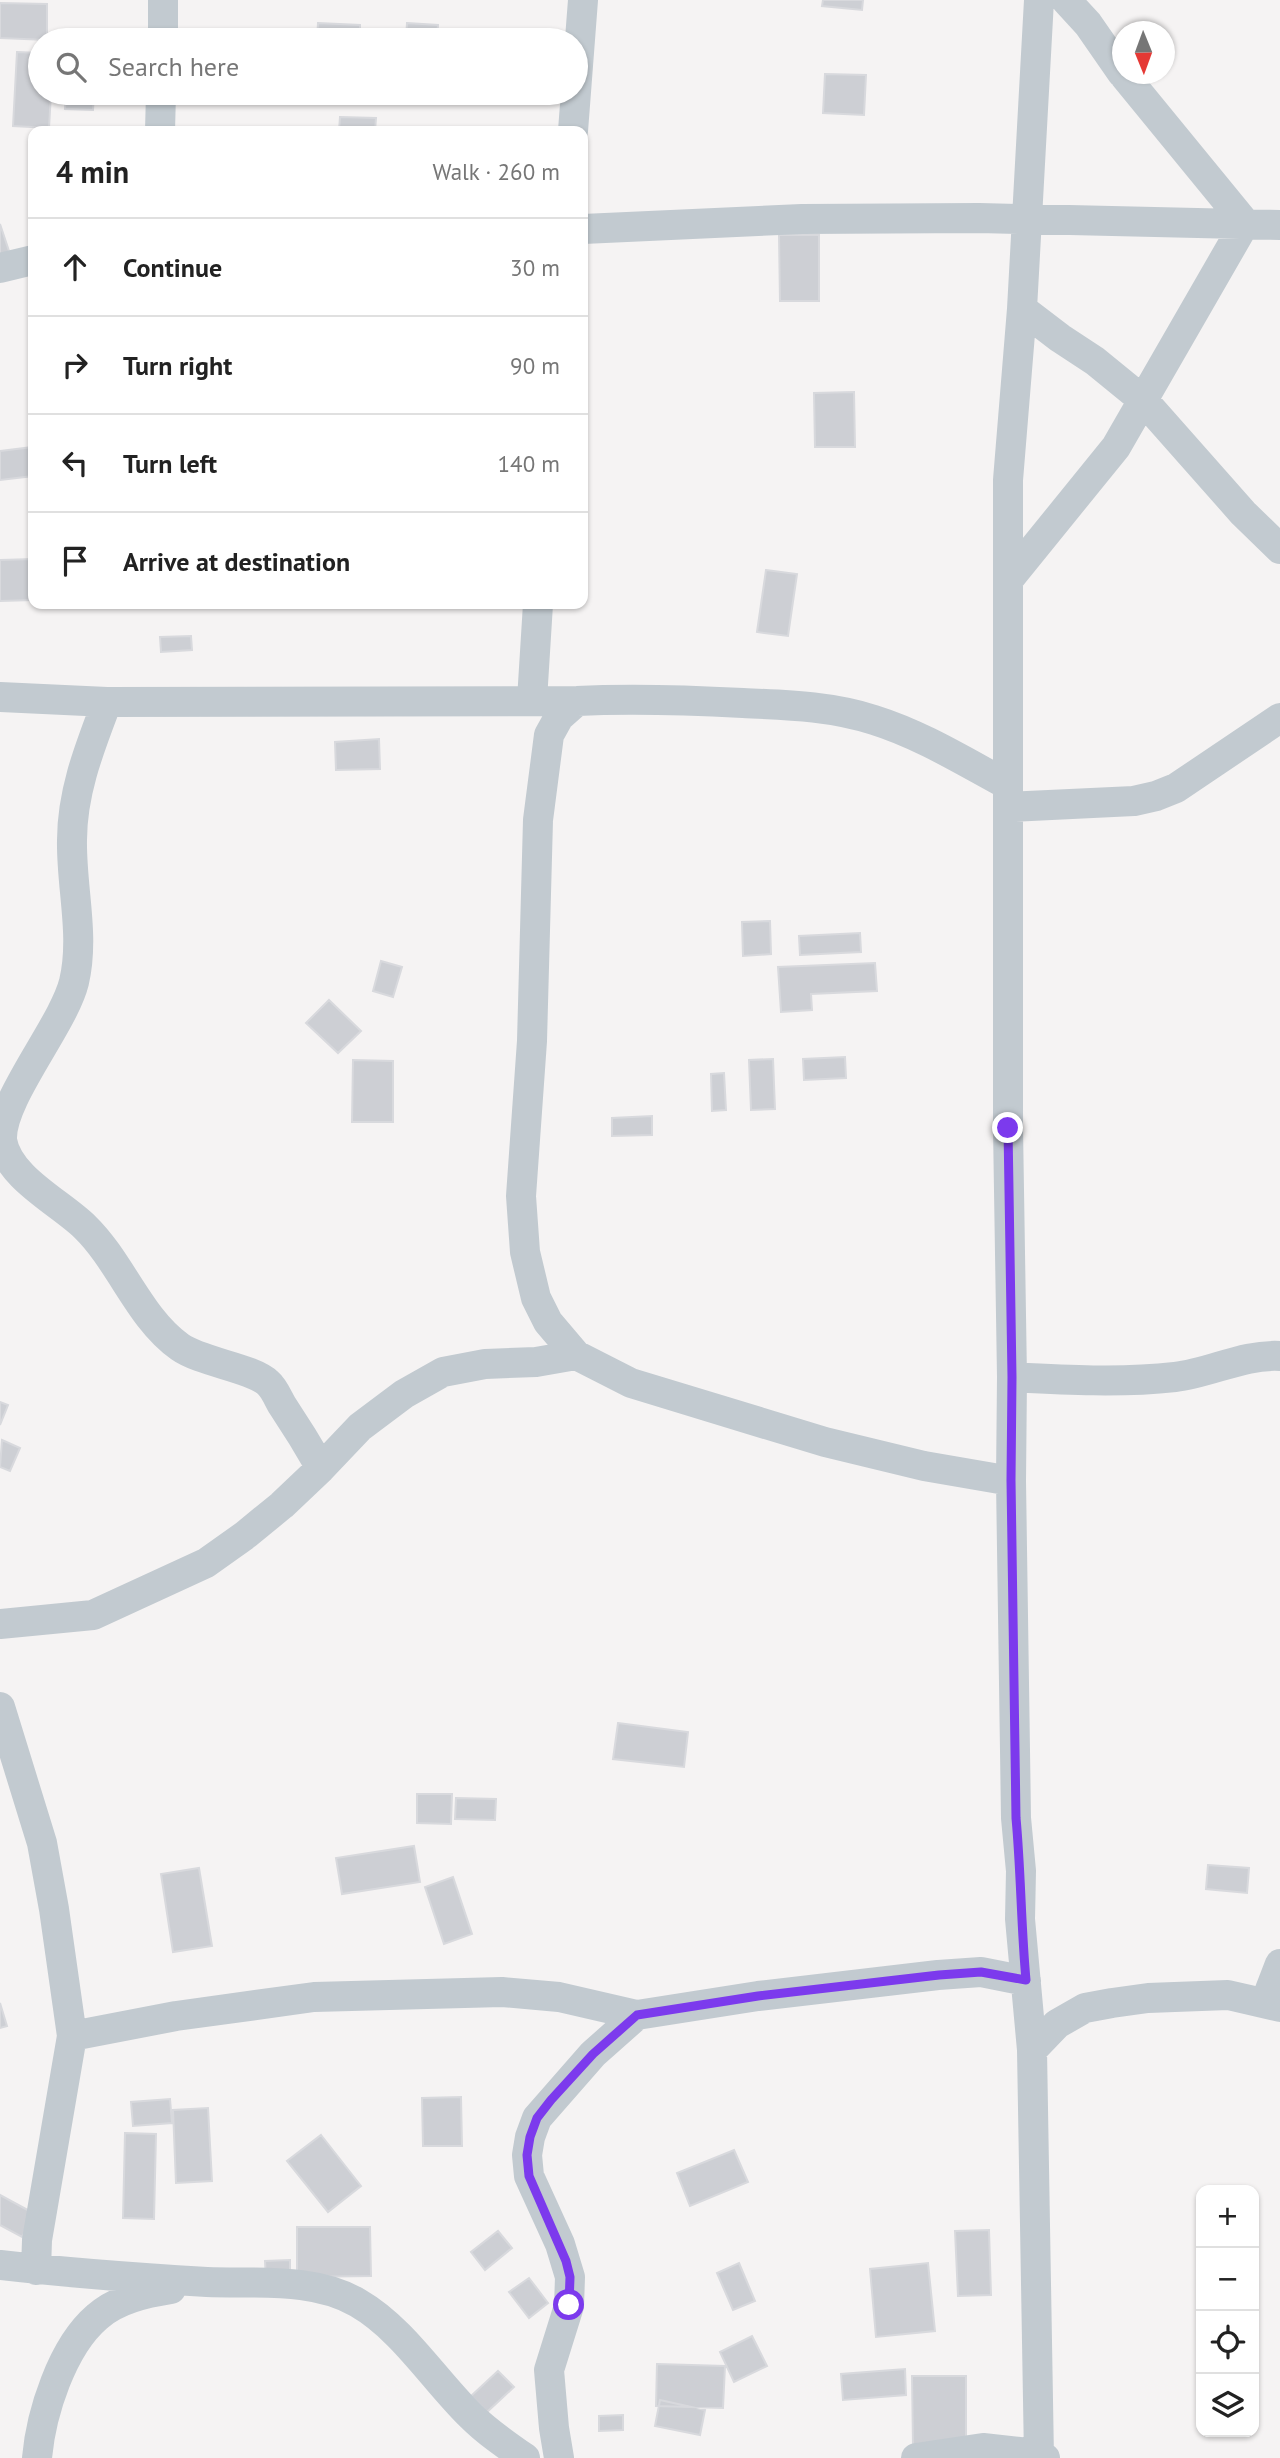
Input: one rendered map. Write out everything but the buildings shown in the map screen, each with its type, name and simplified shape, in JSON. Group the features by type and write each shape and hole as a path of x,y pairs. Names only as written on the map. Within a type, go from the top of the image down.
{"street":[{"path":"163,0 163,28"},
{"path":"581,28 583,0"},
{"path":"916,2458 983,2448 1041,2457 1032,2050 1020,1919 1021,1871 1016,1818 1008,1128 1008,480 1028,218 1039,0"},
{"path":"1066,0 1112,58"},
{"path":"1134,84 1269,221"},
{"path":"160,126 161,105"},
{"path":"573,126 575,105"},
{"path":"588,229 802,219 1269,221"},
{"path":"1009,579 1116,447 1144,401 1269,221"},
{"path":"0,268 28,261"},
{"path":"1022,309 1095,361 1144,401 1243,513 1280,549"},
{"path":"531,700 538,609"},
{"path":"0,697 107,702 578,701 636,698 811,706 845,711 877,720 926,740 1008,796 1134,801 1176,788 1280,718"},
{"path":"578,701 559,718 549,735 538,820 532,1041 521,1196 525,1252 536,1298 548,1322 576,1355 631,1383 746,1420 924,1466 1011,1480"},
{"path":"107,702 85,760 73,813 72,866 79,925 74,984 62,1012 16,1090 4,1120 2,1140 10,1159 41,1194 85,1227 166,1336 184,1349 268,1382 321,1468"},
{"path":"0,1624 93,1615 206,1563 244,1536 321,1468 360,1427 404,1394 443,1372 485,1364 536,1362 576,1355"},
{"path":"1012,1377 1131,1380 1177,1377 1254,1356 1280,1356"},
{"path":"0,1707 42,1843 72,2036 37,2241 36,2270"},
{"path":"1032,2050 1057,2024 1085,2008 1148,1998 1228,1995 1273,2005 1280,1964"},
{"path":"72,2036 176,2016 314,1997 502,1992 559,1997 637,2015 758,1996 939,1975 981,1972 1026,1980"},
{"path":"559,2458 549,2370 569,2305 570,2277 560,2244 529,2176 528,2146 537,2118 551,2100 593,2054 637,2015"},
{"path":"0,2265 36,2270 298,2286 340,2293 360,2303 381,2320 425,2364 470,2416 525,2458"},
{"path":"37,2458 48,2403 62,2368 79,2337 97,2316 124,2300 209,2282"}],"route":[{"path":"569,2305 570,2277 566,2261 529,2176 527,2155 530,2137 537,2118 551,2100 593,2054 637,2015 758,1996 939,1975 981,1972 1026,1980 1020,1919 1021,1871 1016,1818 1008,1128"}]}
